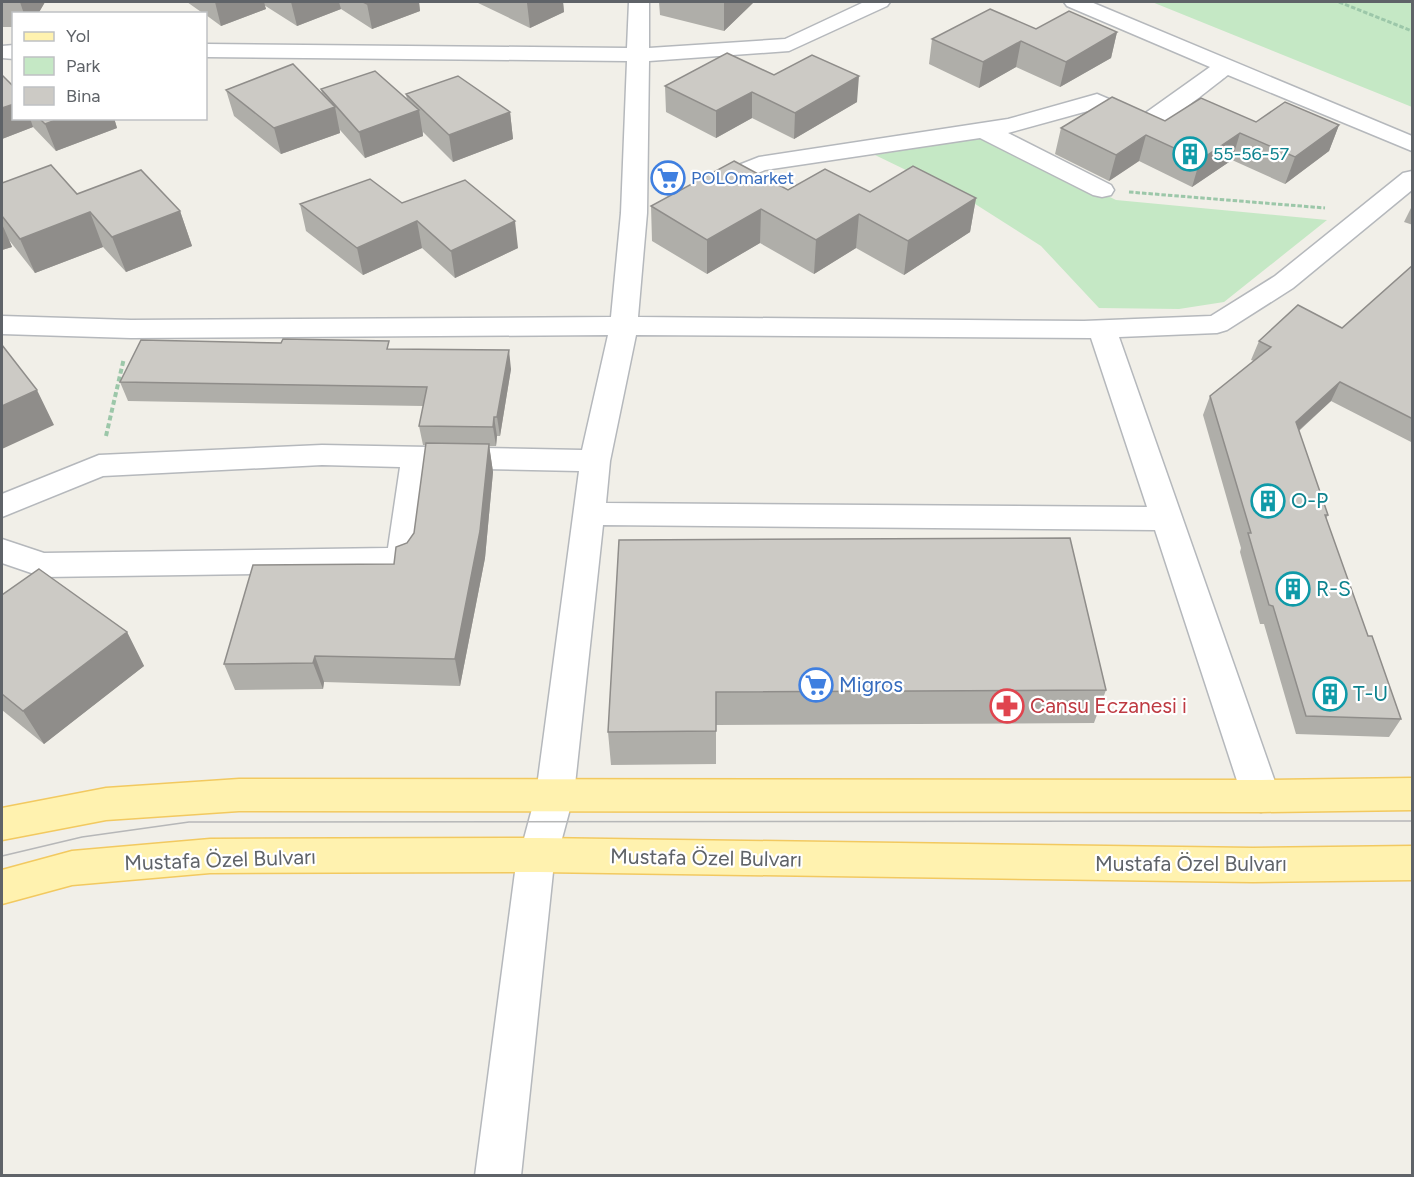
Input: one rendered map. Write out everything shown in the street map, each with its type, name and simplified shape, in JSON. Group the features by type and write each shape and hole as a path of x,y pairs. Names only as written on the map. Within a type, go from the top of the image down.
{"main road":[{"path":"2,824 106,804 239,795 1261,796 1413,794"},
{"name":"Mustafa Özel Bulvarı","path":"2,887 72,868 210,856 539,855 1253,865 1413,863"}],"street":[{"path":"498,1176 534,872 555,794 595,461 624,326 644,210 638,55 639,2"},
{"path":"207,50 638,55 789,45 880,2"},
{"path":"1074,2 1413,144"},
{"path":"684,195 759,164 985,131 1097,101 1145,124 1187,96 1226,65"},
{"path":"985,131 1102,190"},
{"path":"2,325 131,328 624,326 1102,329 1217,324 1284,282 1413,178"},
{"path":"1102,329 1261,796"},
{"path":"2,506 99,466 322,455 595,461"},
{"path":"2,551 43,564 402,560 416,458"},
{"path":"589,514 1167,519"}],"path":[{"path":"1339,2 1413,31"},
{"path":"1102,190 1371,212"},
{"path":"99,466 131,328"}],"green space":[{"path":"1152,2 1412,2 1412,107"},
{"path":"985,137 1116,200 1327,220 1224,302 1179,309 1099,308 1041,246 972,202 875,155"}],"building":[{"path":"990,9 1036,29 1069,11 1117,32 1066,62 1021,41 983,62 932,39"},
{"path":"727,53 774,75 812,55 859,76 795,113 752,92 716,111 665,86"},
{"path":"293,64 335,107 274,128 226,90"},
{"path":"375,71 419,110 359,132 321,89"},
{"path":"2,75 12,85 12,105 2,108"},
{"path":"458,76 510,112 449,135 406,94"},
{"path":"1112,97 1165,121 1201,98 1256,122 1285,102 1339,125 1295,157 1240,133 1200,160 1146,135 1116,155 1061,128"},
{"path":"41,120 56,120 45,124"},
{"path":"734,161 788,190 825,169 870,192 913,166 976,198 908,241 859,214 816,240 761,209 707,240 651,206"},
{"path":"51,165 77,194 141,170 180,211 112,237 90,212 20,239 2,216 2,183"},
{"path":"370,179 402,203 465,180 515,221 451,251 417,221 357,248 300,204"},
{"path":"1413,265 1413,419 1340,382 1296,422 1328,515 1325,515 1368,636 1372,636 1401,719 1306,716 1273,606 1269,605 1248,533 1251,533 1210,396 1271,347 1259,341 1298,305 1342,328"},
{"path":"283,339 389,341 387,349 509,350 497,417 494,417 493,427 419,426 427,387 120,382 141,340 281,343"},
{"path":"2,345 37,390 2,406"},
{"path":"426,443 489,444 480,531 455,659 315,656 313,663 224,664 253,565 394,564 396,547 407,543 414,533"},
{"path":"1070,538 1106,690 716,692 716,731 608,732 619,540"},
{"path":"39,569 127,632 23,711 2,694 2,595"}],"tram line":[{"path":"2,856 82,837 189,822 1412,821"}],"place":[{"name":"55-56-57","path":"1190,154"},
{"name":"POLOmarket","path":"668,178"},
{"name":"O-P","path":"1268,501"},
{"name":"R-S","path":"1293,589"},
{"name":"Migros","path":"816,685"},
{"name":"T-U","path":"1330,694"},
{"name":"Cansu Eczanesi i","path":"1007,706"}]}
